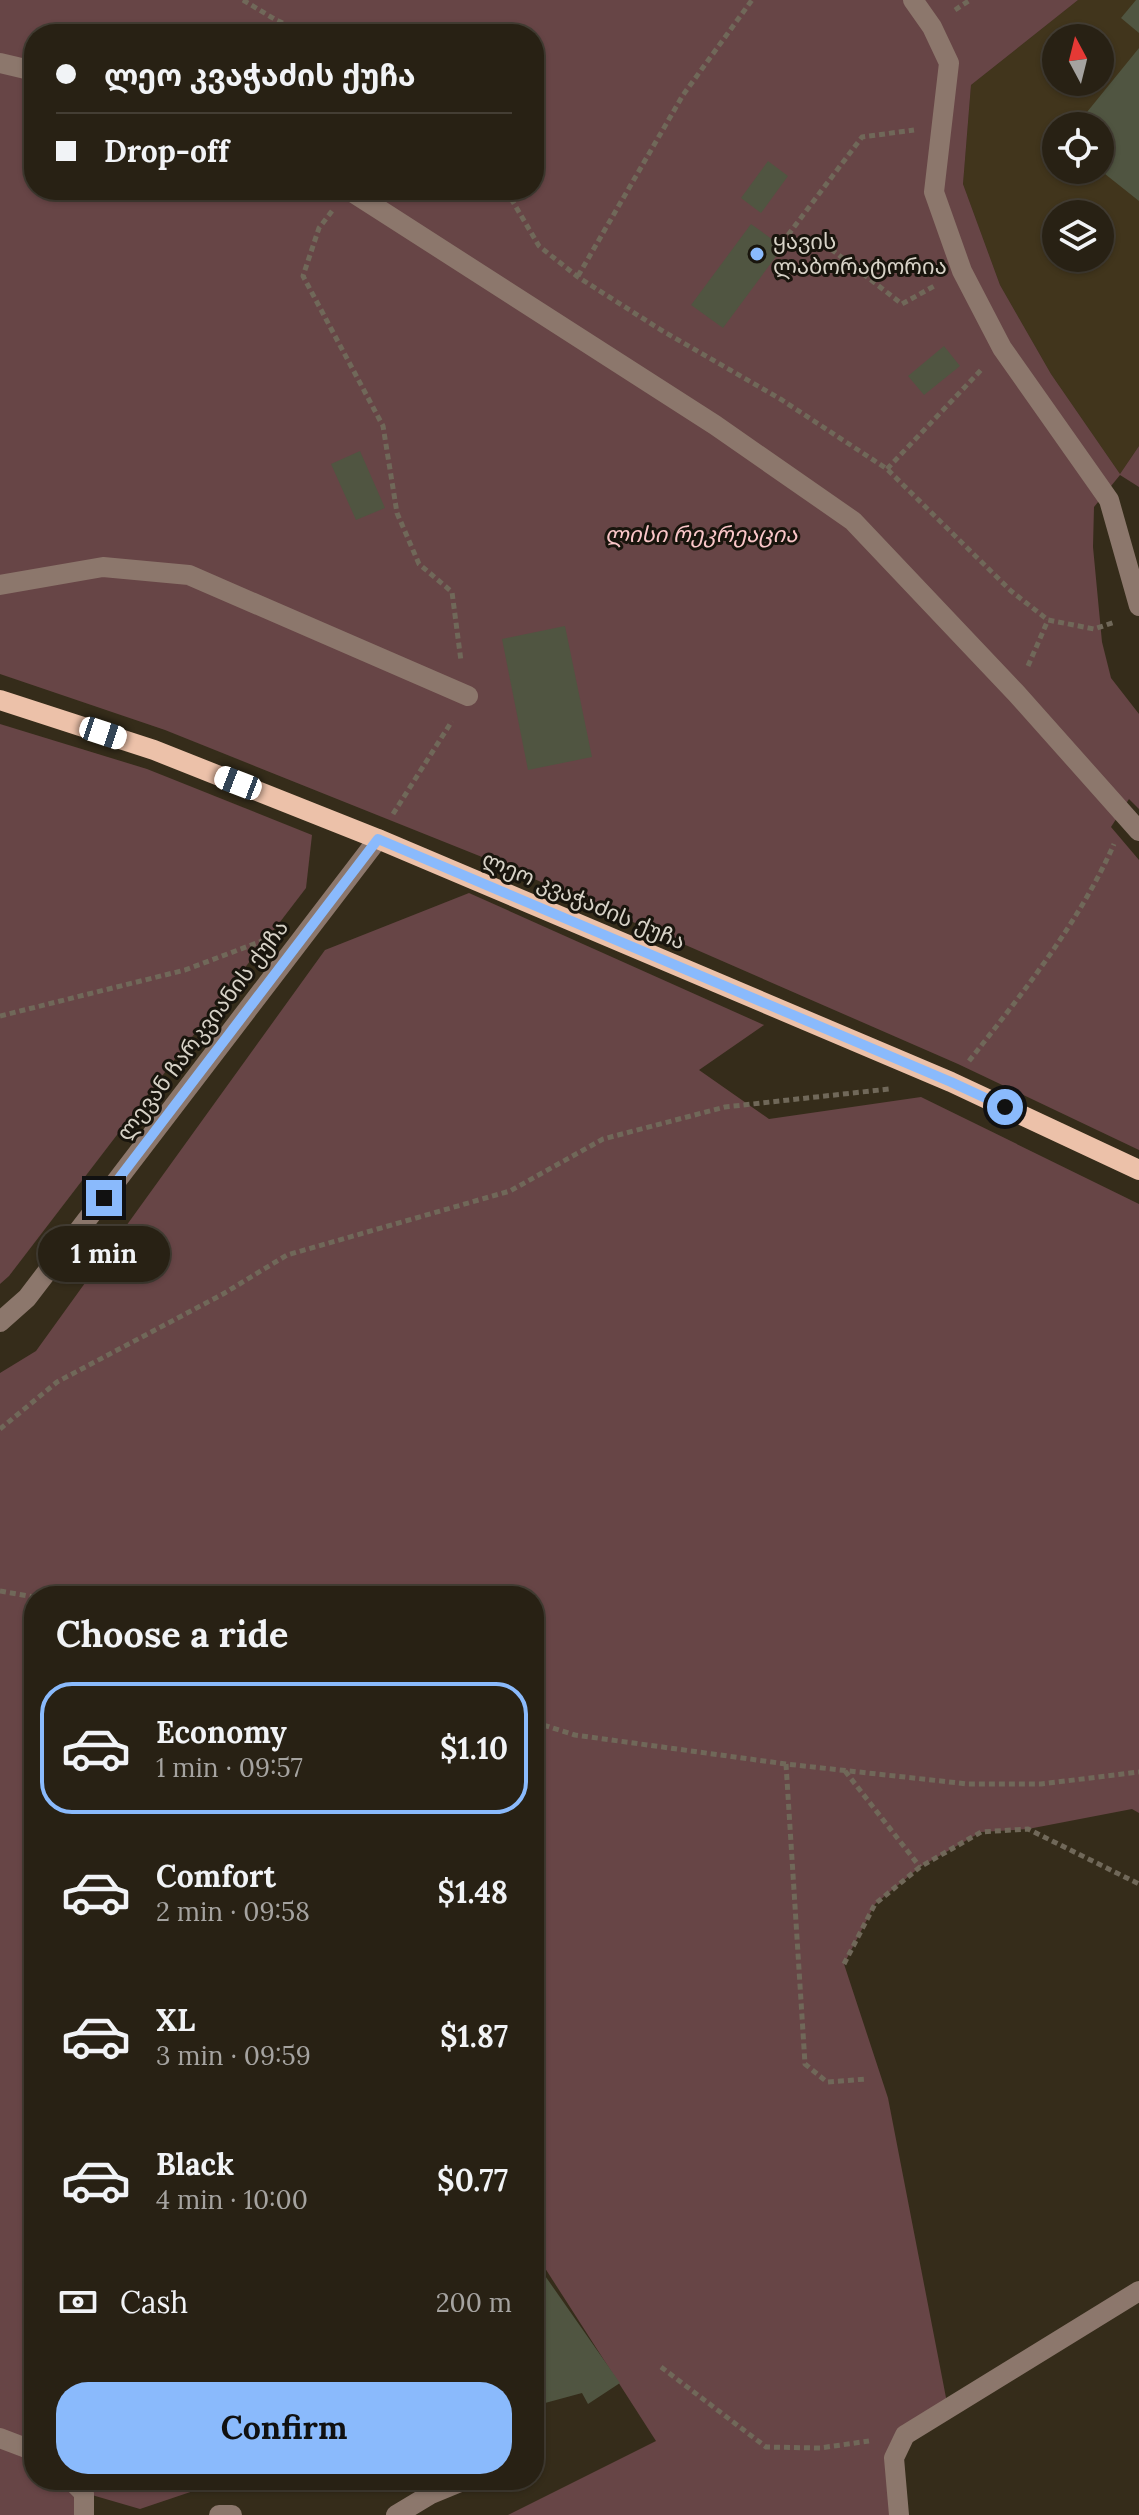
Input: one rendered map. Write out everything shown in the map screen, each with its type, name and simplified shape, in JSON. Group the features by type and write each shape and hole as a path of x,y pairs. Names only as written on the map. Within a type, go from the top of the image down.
{"main road":[{"name":"ლეო კვაჭაძის ქუჩა","path":"0,700 154,750 378,839 951,1082 1139,1170"}],"street":[{"path":"913,0 932,27 949,63 934,192 962,271 1002,348 1109,500 1131,546 1132,613"},
{"path":"0,63 24,69"},
{"path":"365,200 715,425 853,521 1016,693 1132,824"},
{"path":"0,585 103,567 189,575 468,696"},
{"name":"ლევან ჩარკვიანის ქუჩა","path":"0,1322 27,1298 378,839"},
{"path":"899,2515 894,2458 905,2435 1139,2291"},
{"path":"0,2438 24,2447"},
{"path":"81,2490 84,2493 84,2515"},
{"path":"396,2515 441,2490"},
{"path":"219,2515 232,2515"}],"path":[{"path":"243,0 285,24"},
{"path":"578,277 683,95 752,0"},
{"path":"788,235 862,137 941,127"},
{"path":"512,200 539,246 578,277 661,330 782,400 887,469 1011,591 1048,620 1094,629 1132,613"},
{"path":"319,228 303,276 383,426 397,513 419,564 452,592 468,696 378,839"},
{"path":"831,249 902,304 962,271"},
{"path":"887,469 1002,348"},
{"path":"1016,693 1048,620"},
{"path":"951,1082 1013,1005 1132,824"},
{"path":"0,1016 185,970 316,921"},
{"path":"0,1429 57,1382 223,1294 287,1255 510,1191 603,1139 725,1107 891,1089"},
{"path":"0,1591 24,1595"},
{"path":"544,1725 575,1735 786,1764 983,1784 1041,1784 1139,1772"},
{"path":"786,1764 805,2064 827,2082 866,2079"},
{"path":"845,1771 920,1867"},
{"path":"844,1964 875,1904 920,1867 981,1832 1028,1829 1139,1884"},
{"path":"661,2367 766,2447 820,2448 905,2435"}],"shaded area":[{"path":"1078,0 1139,0 1139,446 1120,474 1051,374 1000,285 963,184 971,85 1042,29 1042,96 1114,96 1114,24 1048,24"}],"green space":[{"name":"ლისი რეკრეაცია","path":"0,0 1078,0 1048,24 1042,24 1042,29 971,85 963,184 1000,285 1051,374 1120,474 1139,446 1139,487 1120,475 1094,507 1093,547 1102,642 1111,678 1139,714 1139,809 1129,799 1111,827 1139,860 1139,1150 958,1064 502,865 165,730 0,674"},
{"path":"0,724 147,769 312,835 306,888 0,1284"},
{"path":"469,893 764,1025 699,1070 769,1119 921,1097 1139,1204 1139,1813 1132,1809 1028,1829 981,1832 920,1867 875,1904 844,1964 888,2098 948,2408 905,2435 899,2515 508,2515 656,2441 544,2267 544,1586 24,1586 24,2490 196,2490 140,2509 85,2493 84,2515 0,2515 0,1373 36,1351 325,950"}],"building":[{"path":"1139,0 1139,33 1121,18"},
{"path":"1139,48 1139,201 1114,181 1114,112 1087,112 1100,96 1114,96 1114,79"},
{"path":"768,161 788,176 761,213 741,198"},
{"path":"751,224 783,247 723,328 691,305"},
{"path":"944,346 960,366 924,395 908,376"},
{"path":"360,451 385,508 356,520 331,464"},
{"path":"565,626 592,757 528,770 502,639"},
{"path":"544,2274 620,2383 588,2404 582,2393 544,2403"}],"place":[{"name":"ყავის ლაბორატორია","path":"757,254"}],"route":[{"path":"104,1198 378,839 1005,1107"}]}
